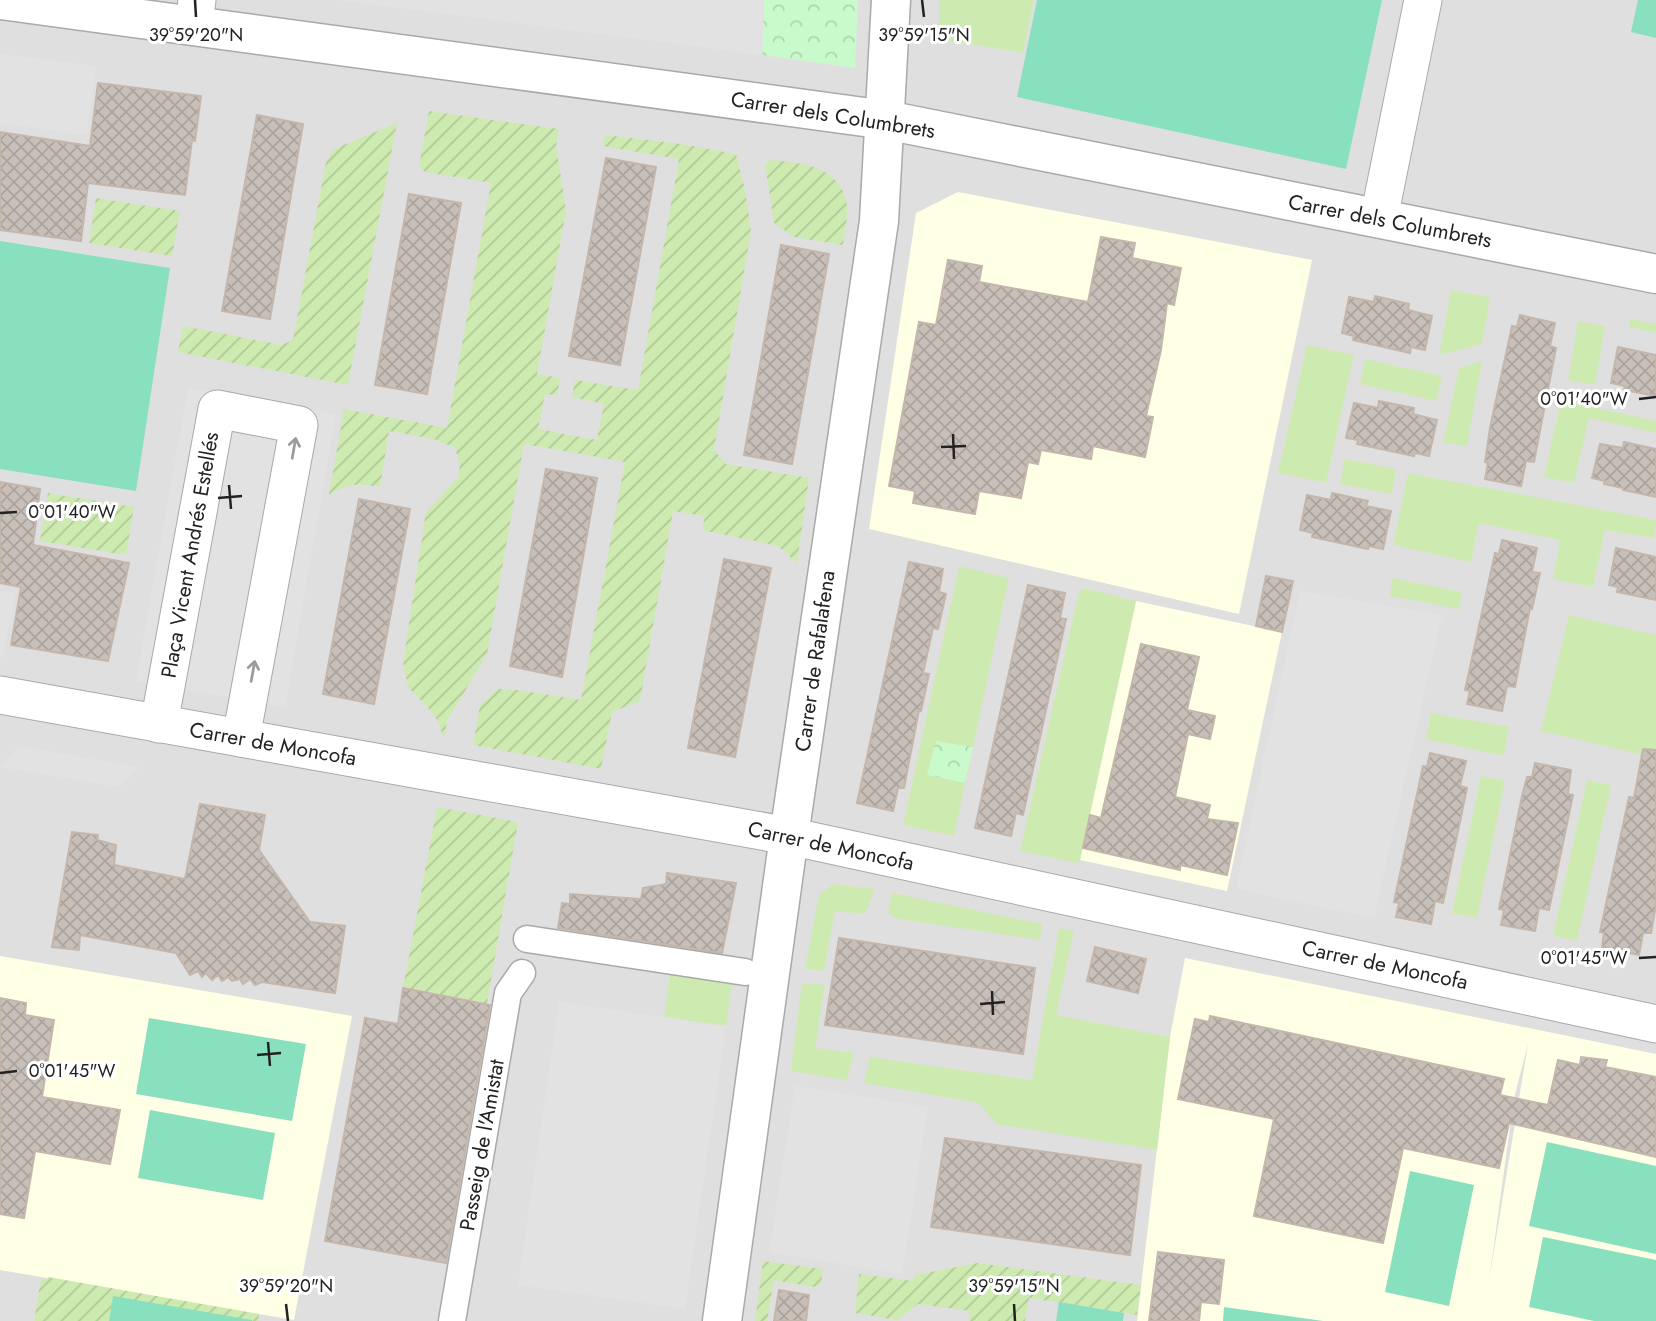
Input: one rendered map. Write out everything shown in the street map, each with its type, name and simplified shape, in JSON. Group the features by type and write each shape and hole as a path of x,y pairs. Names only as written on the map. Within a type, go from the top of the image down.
{"street":[{"name":"Carrer dels Columbrets","path":"2,0 195,13 886,120 1656,274"},
{"name":"Carrer de Rafalafena","path":"722,1321 789,836 879,220 891,0"},
{"path":"1379,218 1423,0"},
{"name":"Plaça Vicent Andrés Estellés","path":"159,724 217,410 299,425 241,738"},
{"name":"Carrer de Moncofa","path":"0,695 789,836 1656,1024"},
{"path":"527,939 745,972"},
{"name":"Passeig de l'Amistat","path":"452,1321 508,993 522,973"}],"shaded area":[{"path":"0,0 1656,0 1656,1321 0,1321"},
{"path":"338,0 764,0 762,55"},
{"path":"0,54 96,66 87,135 0,123"},
{"path":"958,192 1312,260 1239,614 869,529 916,213"},
{"path":"188,388 336,414 285,707 136,681"},
{"path":"0,591 15,593 3,657 0,656"},
{"path":"1300,591 1442,615 1374,917 1236,888"},
{"path":"1136,601 1282,632 1227,891 1080,860"},
{"path":"18,746 139,767 120,787 0,767"},
{"path":"0,956 352,1016 294,1320 0,1270"},
{"path":"1185,958 1656,1054 1656,1321 1137,1321 1170,1037","holes":["1528,1044 1489,1281 1514,1098"]},
{"path":"559,1002 726,1026 685,1309 518,1285"},
{"path":"795,1086 928,1107 902,1274 769,1252"}],"green space":[{"path":"764,0 858,0 855,68 762,55"},
{"path":"939,0 1034,0 1023,53 939,39"},
{"path":"1037,0 1382,0 1346,169 1017,97"},
{"path":"1638,0 1656,0 1656,38 1631,32"},
{"path":"429,111 559,129 556,145 566,211 537,374 560,378 557,395 545,394 538,429 597,440 604,404 572,397 575,380 638,390 679,159 603,146 605,135 682,144 736,154 751,231 714,450 726,464 809,478 797,563 778,546 702,530 705,516 673,511 640,701 612,712 601,769 473,745 480,705 498,689 581,700 625,462 524,444 487,654 447,721 444,740 439,723 408,687 403,662 426,512 458,478 460,465 455,448 434,439 389,431 380,487 354,485 329,495 344,409 447,428 491,183 425,172 419,166"},
{"path":"397,123 348,385 178,352 183,326 282,345 293,340 326,162 334,149"},
{"path":"771,160 814,167 824,171 840,185 847,207 843,245 794,237 774,223 765,164"},
{"path":"96,198 180,211 172,256 89,243"},
{"path":"0,241 170,268 136,491 0,469"},
{"path":"1451,290 1490,297 1482,344 1439,355"},
{"path":"1630,319 1656,324 1656,333 1629,327"},
{"path":"1578,321 1605,326 1595,385 1568,380"},
{"path":"1307,345 1354,355 1326,483 1278,473"},
{"path":"1365,359 1442,376 1436,401 1360,384"},
{"path":"1482,361 1467,446 1443,443 1459,368"},
{"path":"1561,400 1656,421 1656,433 1589,418 1574,483 1544,477"},
{"path":"1345,459 1396,469 1392,494 1340,484"},
{"path":"1408,473 1656,520 1654,538 1605,530 1593,587 1553,579 1560,540 1479,523 1471,562 1393,545"},
{"path":"48,493 134,507 126,555 40,541"},
{"path":"959,566 1009,578 954,836 903,825"},
{"path":"1392,578 1462,592 1459,609 1390,596"},
{"path":"1084,588 1136,601 1080,860 1076,863 1020,851 1079,592"},
{"path":"1569,615 1656,635 1656,758 1541,731"},
{"path":"1431,713 1509,727 1504,756 1426,739"},
{"path":"936,741 973,747 965,783 927,775"},
{"path":"1481,776 1505,781 1477,918 1452,913"},
{"path":"1587,780 1611,785 1577,941 1553,936"},
{"path":"437,807 518,822 487,1004 403,988"},
{"path":"834,884 875,889 865,914 835,911 824,971 805,969 819,894"},
{"path":"892,893 1042,924 1040,940 898,919 888,913"},
{"path":"1059,928 1074,931 1056,1015 1170,1037 1157,1150 996,1124 979,1103 864,1083 870,1057 1032,1080"},
{"path":"670,971 732,981 726,1026 664,1017"},
{"path":"802,983 825,985 815,1048 854,1053 847,1080 791,1071"},
{"path":"149,1018 306,1044 292,1121 136,1094"},
{"path":"150,1110 275,1133 263,1200 138,1178"},
{"path":"1547,1142 1656,1166 1656,1254 1529,1226"},
{"path":"1410,1171 1474,1185 1449,1306 1385,1292"},
{"path":"1543,1237 1656,1260 1656,1321 1594,1321 1529,1307"},
{"path":"763,1261 823,1269 821,1284 814,1287 774,1280 767,1321 755,1321"},
{"path":"977,1263 1141,1285 1137,1315 1029,1298 1025,1321 969,1321 969,1311 918,1304 897,1320 855,1313 859,1274 913,1281 915,1275"},
{"path":"48,1277 259,1314 258,1321 34,1321 41,1279 47,1280"},
{"path":"113,1296 252,1320 252,1321 109,1321"},
{"path":"1059,1302 1124,1313 1123,1321 1056,1321"},
{"path":"1224,1307 1323,1321 1223,1321"}],"building":[{"path":"98,83 201,96 185,195 88,183 81,241 0,230 0,132 90,146"},
{"path":"257,115 303,124 270,319 222,311"},
{"path":"606,158 656,167 620,365 569,356"},
{"path":"409,194 461,203 427,394 375,385"},
{"path":"1101,237 1135,243 1132,258 1181,268 1174,305 1167,303 1161,350 1146,416 1153,417 1145,457 1093,446 1091,459 1041,450 1038,464 1028,462 1021,498 979,491 975,514 913,503 915,491 889,486 919,322 936,325 948,260 982,266 979,282 1088,302"},
{"path":"781,245 829,254 792,464 744,455"},
{"path":"1375,296 1409,304 1408,310 1432,316 1425,350 1411,347 1410,353 1353,340 1354,336 1342,333 1349,297 1374,302"},
{"path":"1520,315 1555,323 1550,346 1556,348 1534,462 1526,461 1521,486 1485,479 1490,428 1512,326 1517,327"},
{"path":"1618,347 1656,355 1656,396 1624,390 1625,386 1611,383"},
{"path":"1379,401 1414,408 1413,414 1437,420 1429,456 1415,453 1414,456 1357,444 1358,440 1346,438 1354,403 1378,408"},
{"path":"1624,442 1656,449 1656,497 1623,490 1592,478 1600,444 1623,448"},
{"path":"546,469 597,478 562,677 510,666"},
{"path":"0,482 40,489 33,545 129,563 108,661 11,645 21,587 0,583"},
{"path":"1332,493 1368,501 1366,506 1391,511 1383,549 1369,546 1368,549 1312,537 1313,533 1300,530 1307,495 1331,500"},
{"path":"359,499 410,509 374,704 323,694"},
{"path":"1502,540 1537,548 1532,572 1540,573 1532,609 1530,608 1515,687 1507,686 1502,711 1467,704 1470,691 1465,690 1495,553 1499,554"},
{"path":"1616,548 1656,557 1656,600 1617,592 1618,587 1609,585"},
{"path":"724,559 771,568 735,757 688,748"},
{"path":"909,562 943,569 939,592 946,594 938,629 933,628 923,673 929,674 904,788 898,788 893,811 857,803"},
{"path":"1266,576 1293,581 1282,632 1256,626"},
{"path":"1028,585 1065,593 1060,618 1066,619 1023,815 1016,813 1011,836 975,828"},
{"path":"1141,644 1199,657 1187,710 1215,716 1210,739 1188,734 1175,797 1210,805 1207,819 1238,823 1227,875 1180,865 1180,870 1083,848 1090,815 1101,818"},
{"path":"1643,749 1656,750 1656,905 1651,933 1643,933 1639,955 1602,947 1604,933 1600,932 1629,797 1634,798"},
{"path":"1430,753 1466,761 1460,786 1467,788 1443,903 1435,901 1431,924 1396,917 1399,903 1394,902 1423,766 1427,767"},
{"path":"1535,763 1571,770 1568,794 1573,795 1549,910 1539,908 1535,931 1501,925 1504,910 1499,909 1522,796 1527,777 1532,777"},
{"path":"200,804 265,815 259,850 310,922 345,926 335,993 262,982 255,985 250,979 243,984 240,979 232,981 228,977 222,981 218,975 212,980 206,973 202,977 198,971 190,975 176,953 80,935 79,950 52,947 72,832 98,835 97,840 116,845 114,865 185,879"},
{"path":"667,873 736,883 722,953 558,928 562,903 570,904 570,894 641,899 643,888 666,884"},
{"path":"839,938 1035,968 1023,1054 825,1025"},
{"path":"1095,947 1146,959 1138,993 1087,981"},
{"path":"403,988 490,1005 446,1263 325,1241 365,1018 398,1024"},
{"path":"0,998 26,1003 25,1015 54,1020 42,1097 120,1110 110,1164 35,1151 24,1218 0,1214"},
{"path":"1210,1016 1504,1079 1500,1095 1548,1105 1558,1060 1580,1065 1581,1057 1607,1060 1605,1067 1656,1077 1656,1157 1509,1123 1499,1168 1403,1148 1383,1243 1254,1216 1274,1119 1178,1099 1195,1019 1209,1022"},
{"path":"945,1138 1141,1165 1130,1255 931,1227"},
{"path":"1158,1252 1224,1260 1219,1304 1201,1302 1199,1321 1149,1321"},
{"path":"779,1290 809,1295 806,1321 774,1321"}]}
